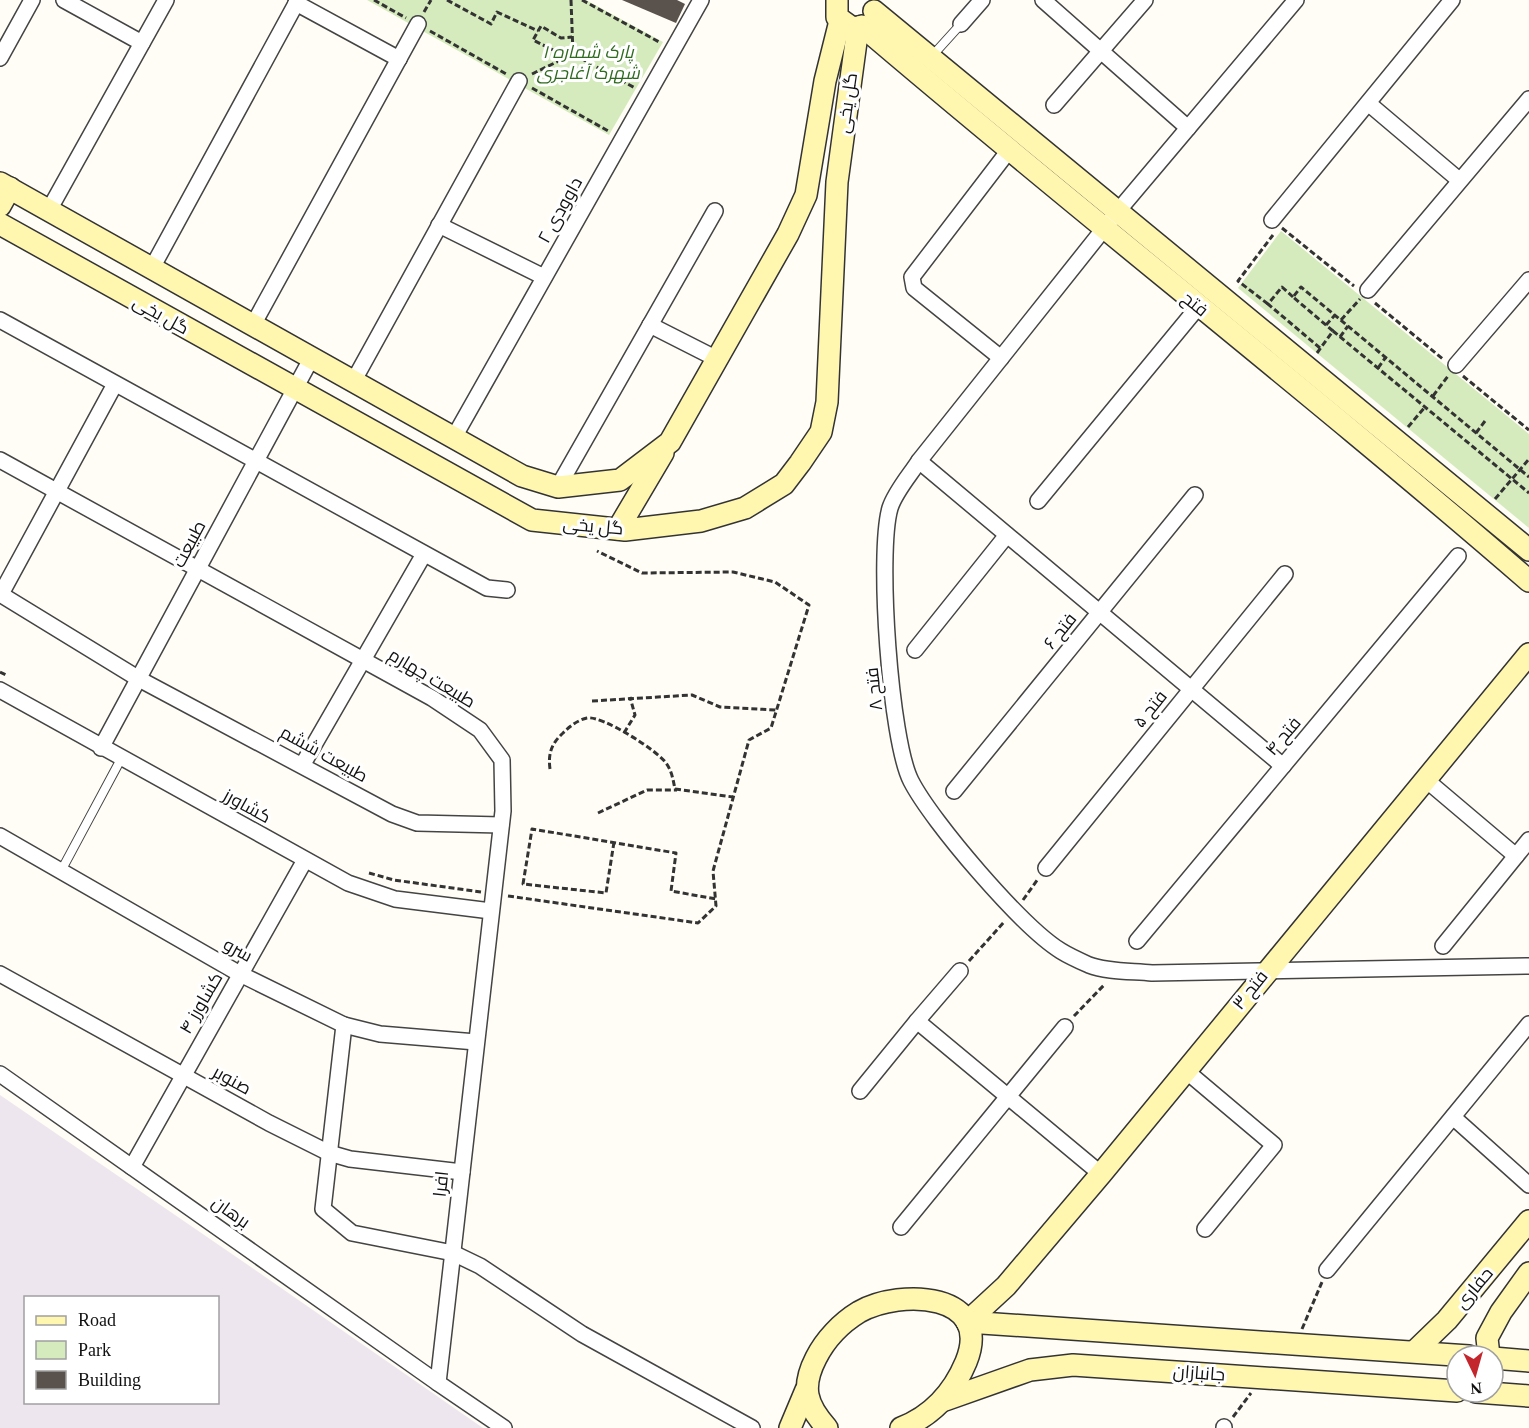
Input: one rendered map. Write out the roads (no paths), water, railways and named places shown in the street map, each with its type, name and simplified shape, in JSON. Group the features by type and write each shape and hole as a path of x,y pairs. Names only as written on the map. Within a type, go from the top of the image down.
{"street":[{"path":"0,58 32,0"},
{"path":"64,0 142,43"},
{"path":"49,210 166,0"},
{"name":"داوودی ۲","path":"453,439 701,0"},
{"path":"836,0 835,11 861,17"},
{"path":"961,24 982,0"},
{"path":"1043,0 1188,128"},
{"path":"1054,105 1145,0"},
{"path":"1272,220 1452,0"},
{"path":"152,268 297,2 399,59"},
{"name":"فتح ۸","path":"1291,2 1118,211 919,461 891,505 887,524 886,610 898,729 911,780 978,869 1024,919 1060,950 1091,966 1152,973 1529,966"},
{"name":"فتح","path":"861,17 931,57 1529,550"},
{"name":"فتح","path":"861,17 1010,150 1446,509 1529,582"},
{"name":"گل یخی","path":"3,192 49,210 522,476 558,487 620,480 670,442 788,234 806,195 825,81 861,17"},
{"name":"گل یخی","path":"0,224 532,520 618,529 701,520 745,508 784,484 821,432 827,402 837,182 861,17"},
{"path":"253,325 418,24"},
{"path":"353,382 519,81"},
{"path":"1366,292 1529,99"},
{"path":"1368,103 1459,180"},
{"path":"1001,358 914,288 911,282 912,277 1010,150"},
{"path":"558,487 715,211"},
{"path":"439,225 544,277"},
{"path":"1455,366 1529,280"},
{"path":"1038,501 1198,306"},
{"path":"0,320 255,463 487,588 507,590"},
{"path":"650,325 717,359"},
{"name":"طبیعت","path":"102,748 311,359"},
{"path":"0,594 115,384"},
{"path":"618,529 670,442"},
{"name":"طبیعت چهارم","path":"0,460 432,698 480,730 502,760 501,825 491,911"},
{"path":"919,461 1283,766"},
{"name":"فتح ۶","path":"954,791 1195,495"},
{"path":"915,650 1007,535"},
{"path":"303,764 424,554"},
{"name":"فتح ۴","path":"1137,940 1458,556"},
{"name":"فتح ۵","path":"1046,868 1285,574"},
{"name":"طبیعت ششم","path":"0,594 139,679 303,764 392,814 417,823 501,825"},
{"name":"فتح ۳","path":"967,1322 1006,1286 1101,1174 1529,654"},
{"name":"کشاورز","path":"0,690 348,884 395,899 491,911"},
{"path":"1425,779 1516,856"},
{"name":"سرو","path":"0,836 60,873 240,974 344,1025 380,1034 476,1042"},
{"path":"1443,946 1529,840"},
{"name":"کشاورز ۴","path":"132,1167 305,860"},
{"name":"افرا","path":"438,1383 491,911"},
{"path":"860,1091 960,971"},
{"name":"صنوبر","path":"0,974 269,1123 330,1153 350,1159 462,1172"},
{"path":"916,1021 1101,1174"},
{"path":"1327,1270 1529,1024"},
{"path":"344,1025 323,1209 352,1233 453,1253 480,1266 582,1334 752,1428"},
{"path":"901,1227 1065,1027"},
{"path":"1185,1070 1274,1145 1205,1229"},
{"name":"برهان","path":"0,1074 438,1383"},
{"path":"1453,1117 1529,1185"},
{"name":"حفاری","path":"1414,1351 1447,1320 1529,1221"},
{"name":"حفاری","path":"1488,1344 1487,1338 1501,1312 1529,1273"},
{"path":"790,1428 820,1349 837,1330 860,1312 887,1301 920,1297 948,1304 967,1322 970,1339 968,1358 960,1377 937,1412 901,1428"},
{"name":"جانبازان","path":"967,1322 1445,1354"},
{"path":"1505,1358 1529,1360"},
{"name":"جانبازان","path":"937,1412 1030,1370 1073,1365 1445,1390"},
{"path":"438,1383 504,1428"},
{"path":"806,1390 813,1412 827,1428"},
{"path":"1505,1394 1529,1396"}],"lane":[{"path":"931,57 961,24"},
{"path":"60,873 122,759"}],"park label":[{"name":"پارک شماره ۱ شهرک آغاجری","path":"588,62"}]}
